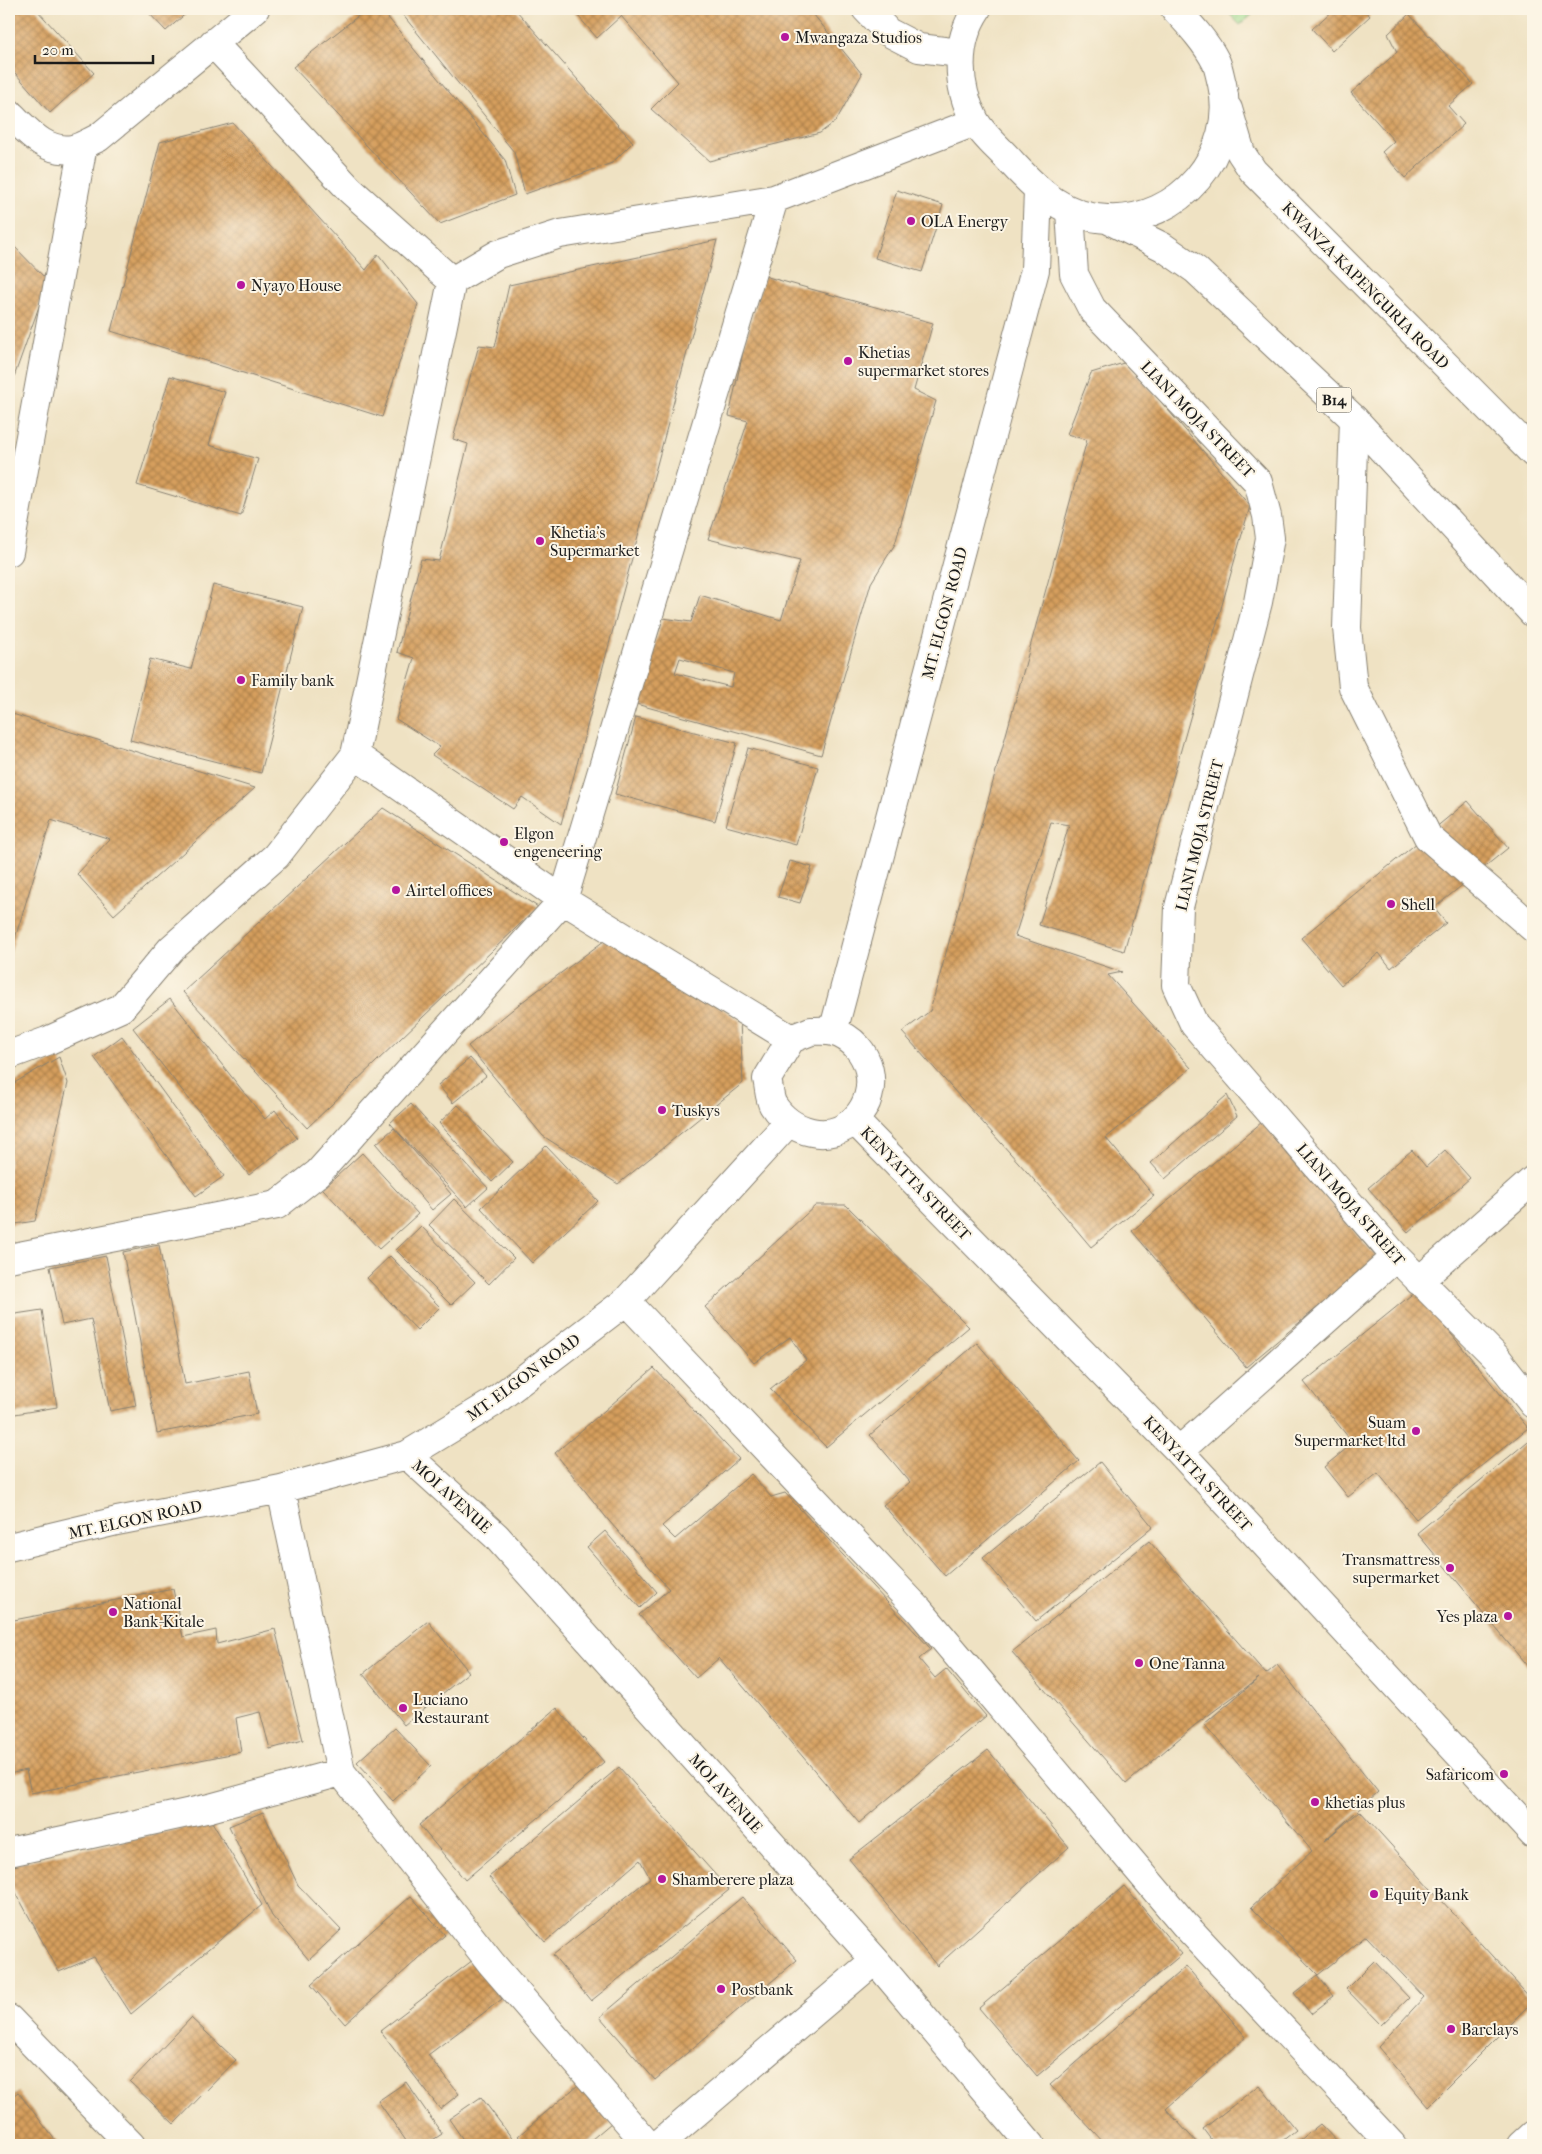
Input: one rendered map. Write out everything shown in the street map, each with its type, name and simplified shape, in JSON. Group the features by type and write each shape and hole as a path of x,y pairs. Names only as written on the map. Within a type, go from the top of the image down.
{"main road":[{"path":"9,113 43,145 72,149 98,138 255,9"},
{"path":"866,9 888,32 919,48 960,53"},
{"name":"B14","path":"1107,219 1145,215 1179,198 1205,171 1222,137 1226,100 1217,64 1197,32 1174,9"},
{"name":"B14","path":"971,12 960,53 962,89 975,122 1038,191 1070,211 1107,219 1163,247 1196,270 1354,419 1533,613"},
{"path":"214,43 350,190 452,281"},
{"name":"KWANZA-KAPENGURIA ROAD","path":"1226,100 1241,152 1253,171 1533,453"},
{"path":"9,1055 47,1041 121,1008 171,949 276,856 355,755 452,281 498,254 560,234 774,199 975,122"},
{"path":"9,552 83,144"},
{"name":"MT. ELGON ROAD","path":"833,1032 1035,270 1038,191"},
{"path":"9,1258 277,1205 318,1173 563,900 774,199"},
{"name":"LIANI MOJA STREET","path":"1070,211 1074,274 1092,309 1258,482 1267,516 1270,538 1258,602 1179,907 1176,985 1194,1024 1396,1257 1496,1358 1533,1404"},
{"path":"1354,419 1348,628 1353,687 1428,837 1533,928"},
{"path":"355,755 563,900 791,1039"},
{"path":"811,1031 833,1032 856,1046 865,1057 870,1070 869,1097 854,1120 842,1128 829,1132 815,1133 801,1130 788,1123 772,1104 767,1079 791,1039 811,1031"},
{"name":"KENYATTA STREET","path":"854,1120 1179,1450 1533,1834"},
{"name":"MT. ELGON ROAD","path":"9,1546 117,1521 281,1489 407,1455 491,1404 626,1301 788,1123"},
{"path":"1419,1281 1533,1180"},
{"path":"1179,1450 1396,1257"},
{"path":"626,1301 918,1610 1185,1925 1392,2145"},
{"name":"MOI AVENUE","path":"407,1455 496,1536 875,1960 1031,2145"},
{"path":"281,1489 341,1772 491,1963 648,2145"},
{"path":"9,1852 210,1808 341,1772"},
{"path":"658,2145 875,1960"},
{"path":"9,2019 131,2145"},
{"path":"1522,2145 1533,2135"}],"green space":[{"path":"1225,9 1259,9 1240,25"}],"building":[{"path":"9,9 36,9 94,73 50,113 9,66"},
{"path":"145,9 191,9 166,31"},
{"path":"367,9 381,9 505,160 515,195 440,224 293,67"},
{"path":"398,9 515,9 633,142 612,163 525,194 514,152"},
{"path":"572,9 809,9 862,74 836,121 820,133 709,161 651,109 678,82 621,16 597,38"},
{"path":"1334,9 1364,9 1370,16 1332,51 1312,29"},
{"path":"1409,14 1473,84 1448,106 1464,124 1405,178 1382,152 1394,141 1351,93 1397,52 1388,34"},
{"path":"233,123 366,270 378,254 418,304 382,417 111,331 160,142"},
{"path":"897,190 943,205 922,272 875,258"},
{"name":"Khetia's Supermarket","path":"717,240 561,824 522,797 513,809 432,755 440,747 396,719 414,658 397,652 421,559 439,561 468,444 453,439 479,345 495,347 509,285"},
{"path":"9,241 48,281 9,391"},
{"path":"764,276 933,323 914,390 936,401 895,544 871,583 821,755 636,704 663,618 691,622 700,595 781,620 800,561 708,539 748,421 729,416 745,343","holes":["680,658 734,673 731,687 675,673"]},
{"path":"1127,362 1250,506 1124,951 1039,925 1069,825 1051,822 1015,936 1122,972 1108,975 1191,1068 1106,1138 1154,1196 1091,1247 1043,1190 902,1032 930,1011 1087,440 1067,434 1091,373"},
{"path":"170,376 225,392 209,445 258,459 241,516 137,485"},
{"path":"213,585 303,607 261,773 130,740 150,659 191,669"},
{"path":"9,713 255,788 114,915 77,874 110,839 51,820 9,958"},
{"path":"636,717 737,743 715,821 615,794"},
{"path":"748,748 818,767 796,845 726,826"},
{"path":"1468,801 1508,848 1434,908 1446,923 1391,968 1379,953 1341,985 1301,938"},
{"path":"383,808 538,907 307,1128 183,992"},
{"path":"790,861 812,867 800,903 778,897"},
{"path":"616,932 740,1021 743,1083 618,1184 543,1136 468,1046 518,1005"},
{"path":"170,999 265,1119 275,1110 297,1138 249,1175 133,1028"},
{"path":"122,1036 224,1176 196,1196 94,1057"},
{"path":"59,1057 68,1083 35,1221 9,1225 9,1086"},
{"path":"470,1058 486,1076 453,1103 438,1085"},
{"path":"1227,1095 1237,1116 1165,1179 1151,1163"},
{"path":"411,1104 488,1188 467,1207 390,1123"},
{"path":"458,1105 513,1162 492,1182 439,1123"},
{"path":"1262,1122 1377,1258 1246,1367 1132,1231"},
{"path":"394,1128 451,1194 432,1210 376,1144"},
{"path":"546,1146 598,1201 532,1263 481,1208"},
{"path":"1412,1150 1426,1167 1445,1150 1470,1178 1408,1232 1368,1188"},
{"path":"362,1153 418,1214 379,1249 323,1189"},
{"path":"454,1199 514,1258 489,1284 429,1225"},
{"path":"816,1205 846,1205 969,1327 826,1447 770,1389 806,1360 790,1337 754,1363 705,1307"},
{"path":"421,1226 475,1282 451,1305 396,1250"},
{"path":"159,1245 185,1384 249,1371 257,1414 157,1433 123,1252"},
{"path":"106,1256 136,1406 110,1411 91,1319 62,1325 50,1267"},
{"path":"390,1256 440,1307 417,1330 367,1278"},
{"path":"1416,1291 1528,1428 1416,1519 1378,1473 1348,1497 1324,1467 1353,1443 1304,1382"},
{"path":"42,1310 57,1407 9,1415 9,1315"},
{"path":"977,1343 1079,1461 945,1576 883,1505 910,1482 870,1435"},
{"path":"654,1368 739,1459 662,1526 675,1539 751,1474 771,1497 785,1493 931,1649 919,1659 935,1678 946,1669 986,1716 859,1823 719,1658 696,1678 639,1615 669,1589 609,1521 555,1453"},
{"path":"1533,1437 1533,1673 1417,1533"},
{"path":"1100,1462 1153,1527 1036,1621 983,1558"},
{"path":"605,1531 657,1592 640,1608 587,1547"},
{"path":"1149,1541 1266,1674 1277,1665 1378,1792 1324,1841 1360,1811 1533,2001 1428,2106 1378,2047 1424,1997 1366,1936 1318,1975 1251,1907 1312,1851 1204,1724 1259,1678 1195,1725 1126,1784 1012,1652"},
{"path":"173,1589 183,1637 216,1630 217,1644 275,1629 303,1740 270,1749 260,1712 236,1718 241,1752 31,1793 26,1770 9,1774 9,1621"},
{"path":"428,1621 469,1672 404,1725 363,1674"},
{"path":"557,1708 604,1762 465,1880 419,1825"},
{"path":"395,1728 431,1766 393,1801 357,1762"},
{"path":"988,1750 1069,1847 937,1966 849,1859"},
{"path":"619,1767 729,1890 591,2001 553,1955 650,1878 640,1860 545,1942 489,1877"},
{"path":"263,1812 298,1885 341,1930 309,1960 272,1916 229,1826"},
{"path":"212,1822 262,1905 131,2014 94,1957 59,1972 9,1880 9,1865"},
{"path":"1124,1886 1182,1954 1037,2076 979,2008"},
{"path":"411,1896 445,1935 345,2024 311,1985"},
{"path":"742,1897 797,1960 655,2080 600,2017"},
{"path":"473,1960 502,1999 428,2055 459,2094 440,2109 380,2031"},
{"path":"1374,1961 1409,1998 1381,2025 1346,1989"},
{"path":"1186,1966 1246,2037 1166,2109 1199,2145 1106,2145 1050,2085"},
{"path":"1317,1975 1334,1996 1311,2014 1294,1993"},
{"path":"191,2018 236,2060 174,2124 130,2082"},
{"path":"406,2082 442,2134 425,2145 409,2145 378,2101"},
{"path":"578,2085 611,2123 585,2145 527,2145 518,2136"},
{"path":"1259,2085 1296,2130 1277,2145 1215,2145 1203,2129"},
{"path":"18,2092 59,2145 9,2145 9,2099"},
{"path":"481,2097 517,2145 458,2145 464,2141 449,2119"},
{"path":"1320,2124 1340,2145 1294,2145"}],"place":[{"name":"Mwangaza Studios","path":"785,37"},
{"name":"OLA Energy","path":"911,221"},
{"name":"Nyayo House","path":"241,285"},
{"name":"Khetias supermarket stores","path":"848,361"},
{"name":"Khetia's Supermarket","path":"540,541"},
{"name":"Family bank","path":"241,680"},
{"name":"Elgon engeneering","path":"504,842"},
{"name":"Airtel offices","path":"396,890"},
{"name":"Shell","path":"1391,904"},
{"name":"Tuskys","path":"662,1110"},
{"name":"Suam Supermarket ltd","path":"1416,1431"},
{"name":"Transmattress supermarket","path":"1450,1568"},
{"name":"National Bank-Kitale","path":"113,1612"},
{"name":"Yes plaza","path":"1508,1616"},
{"name":"One Tanna","path":"1139,1663"},
{"name":"Luciano Restaurant","path":"403,1708"},
{"name":"Safaricom","path":"1504,1774"},
{"name":"khetias plus","path":"1315,1802"},
{"name":"Shamberere plaza","path":"662,1879"},
{"name":"Equity Bank","path":"1374,1894"},
{"name":"Postbank","path":"721,1989"},
{"name":"Barclays","path":"1451,2029"}]}
